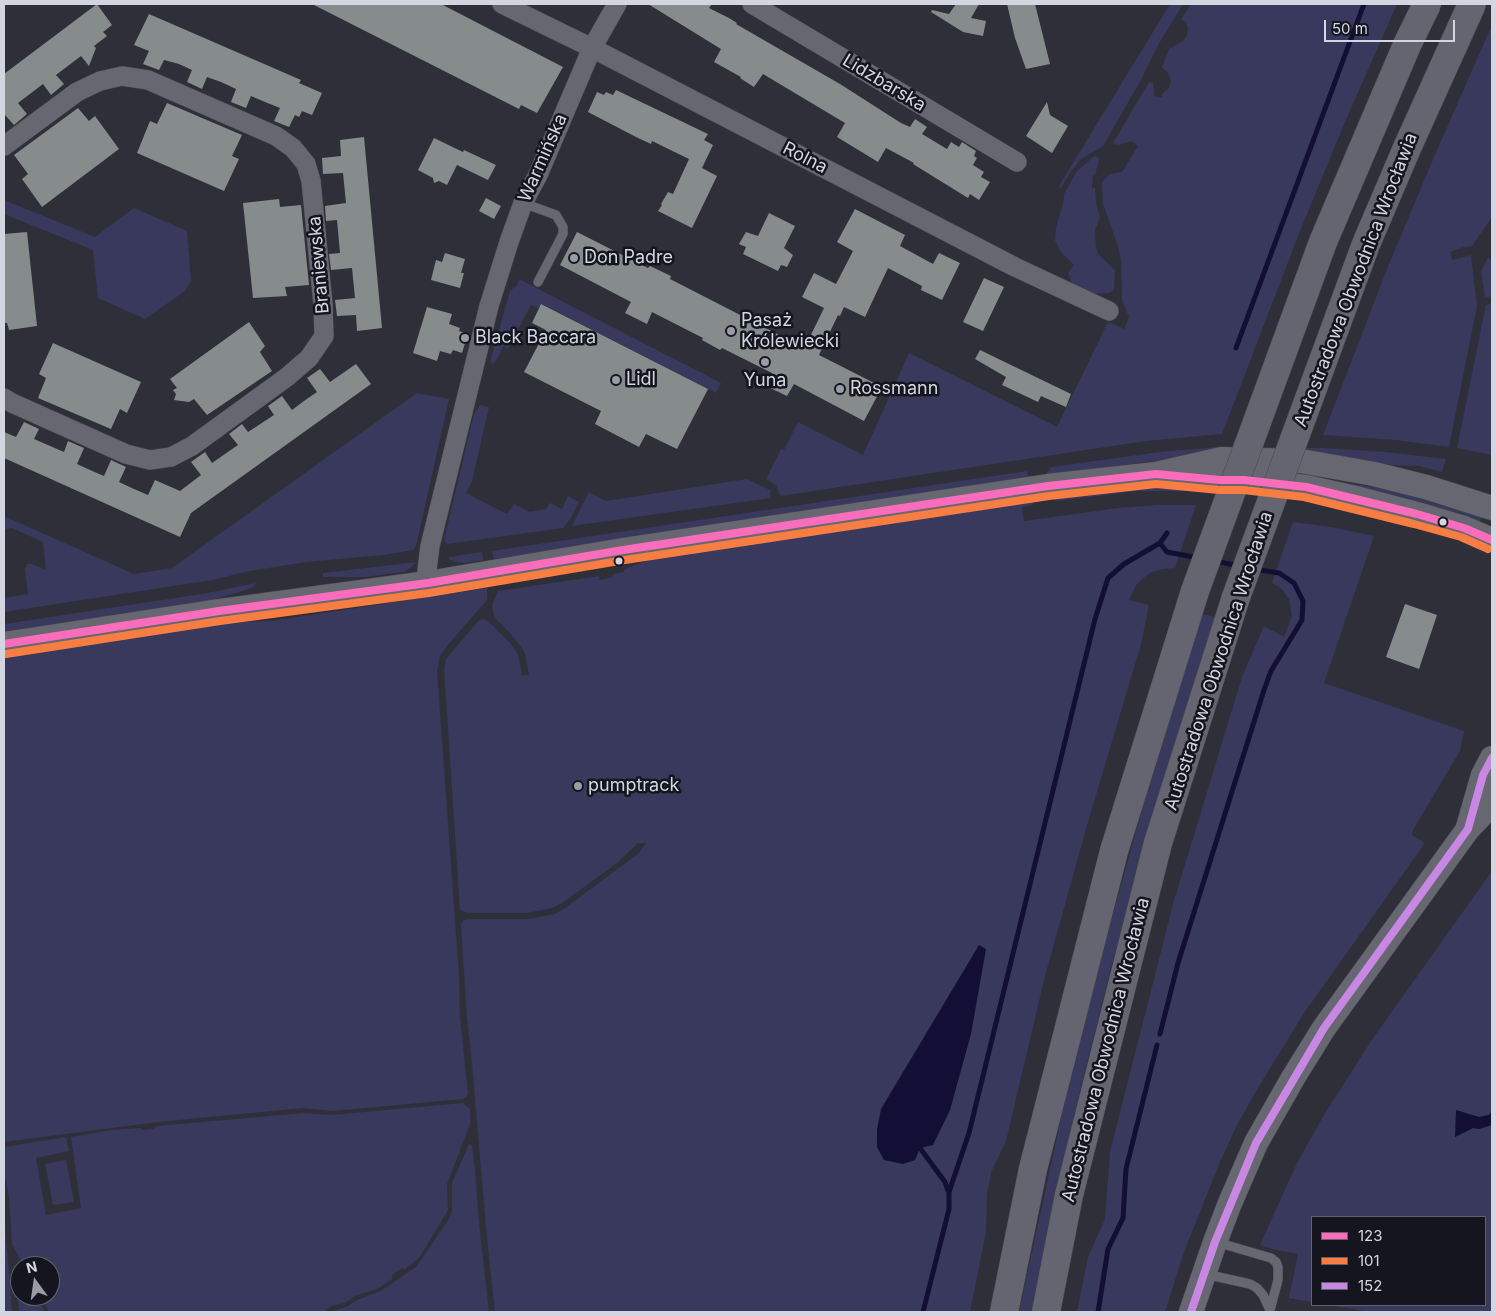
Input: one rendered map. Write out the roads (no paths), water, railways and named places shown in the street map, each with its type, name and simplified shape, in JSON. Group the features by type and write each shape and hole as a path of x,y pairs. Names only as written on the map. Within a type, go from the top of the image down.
{"highway":[{"path":"1004,1312 1033,1169 1114,851 1195,590 1323,242 1427,4"},
{"name":"Autostradowa Obwodnica Wrocławia","path":"1046,1312 1069,1195 1158,843 1236,597 1366,244 1472,4"}],"street":[{"name":"Rolna","path":"502,4 592,48 1015,267 1109,311"},
{"name":"Warmińska","path":"428,583 427,570 430,546 489,306 523,203 538,175 592,48 618,4"},
{"name":"Lidzbarska","path":"752,4 1017,162"},
{"name":"Braniewska","path":"4,146 77,92 100,80 122,76 148,80 276,136 293,148 306,164 311,181 323,304 324,336 309,358 287,377 192,446 171,457 150,460 126,454 4,398"},
{"path":"4,644 428,583 623,550 925,504 1048,486 1156,474 1222,458 1301,461 1383,476 1467,499 1492,508"},
{"path":"1156,474 1220,480 1244,480 1306,487 1417,514 1464,528 1492,540"},
{"path":"1468,829 1483,775 1492,758"},
{"path":"1191,1312 1215,1242 1256,1143 1293,1078 1324,1028 1468,829 1492,804"}],"lane":[{"path":"523,203 556,216 563,228 563,234 538,282"},
{"path":"1204,1274 1250,1284 1263,1295 1270,1310 1278,1280 1276,1262 1271,1258 1215,1242"}],"waterway":[{"path":"1236,348 1364,4"},
{"path":"923,1312 949,1209 949,1192 969,1133 1095,619 1108,578 1124,564 1160,543 1167,533"},
{"path":"1160,543 1167,552 1199,558"},
{"path":"1215,561 1239,566"},
{"path":"1160,1034 1178,963 1264,690 1271,671 1302,620 1303,601 1294,583 1279,573 1254,569"},
{"path":"1098,1312 1108,1249 1123,1218 1126,1169 1157,1045"},
{"path":"920,1148 945,1182 948,1191"}],"place":[{"name":"Don Padre","path":"574,258"},
{"name":"Pasaż Królewiecki","path":"731,331"},
{"name":"Black Baccara","path":"465,338"},
{"name":"Yuna","path":"765,362"},
{"name":"Lidl","path":"616,380"},
{"name":"Rossmann","path":"840,389"},
{"name":"pumptrack","path":"578,786"}]}
